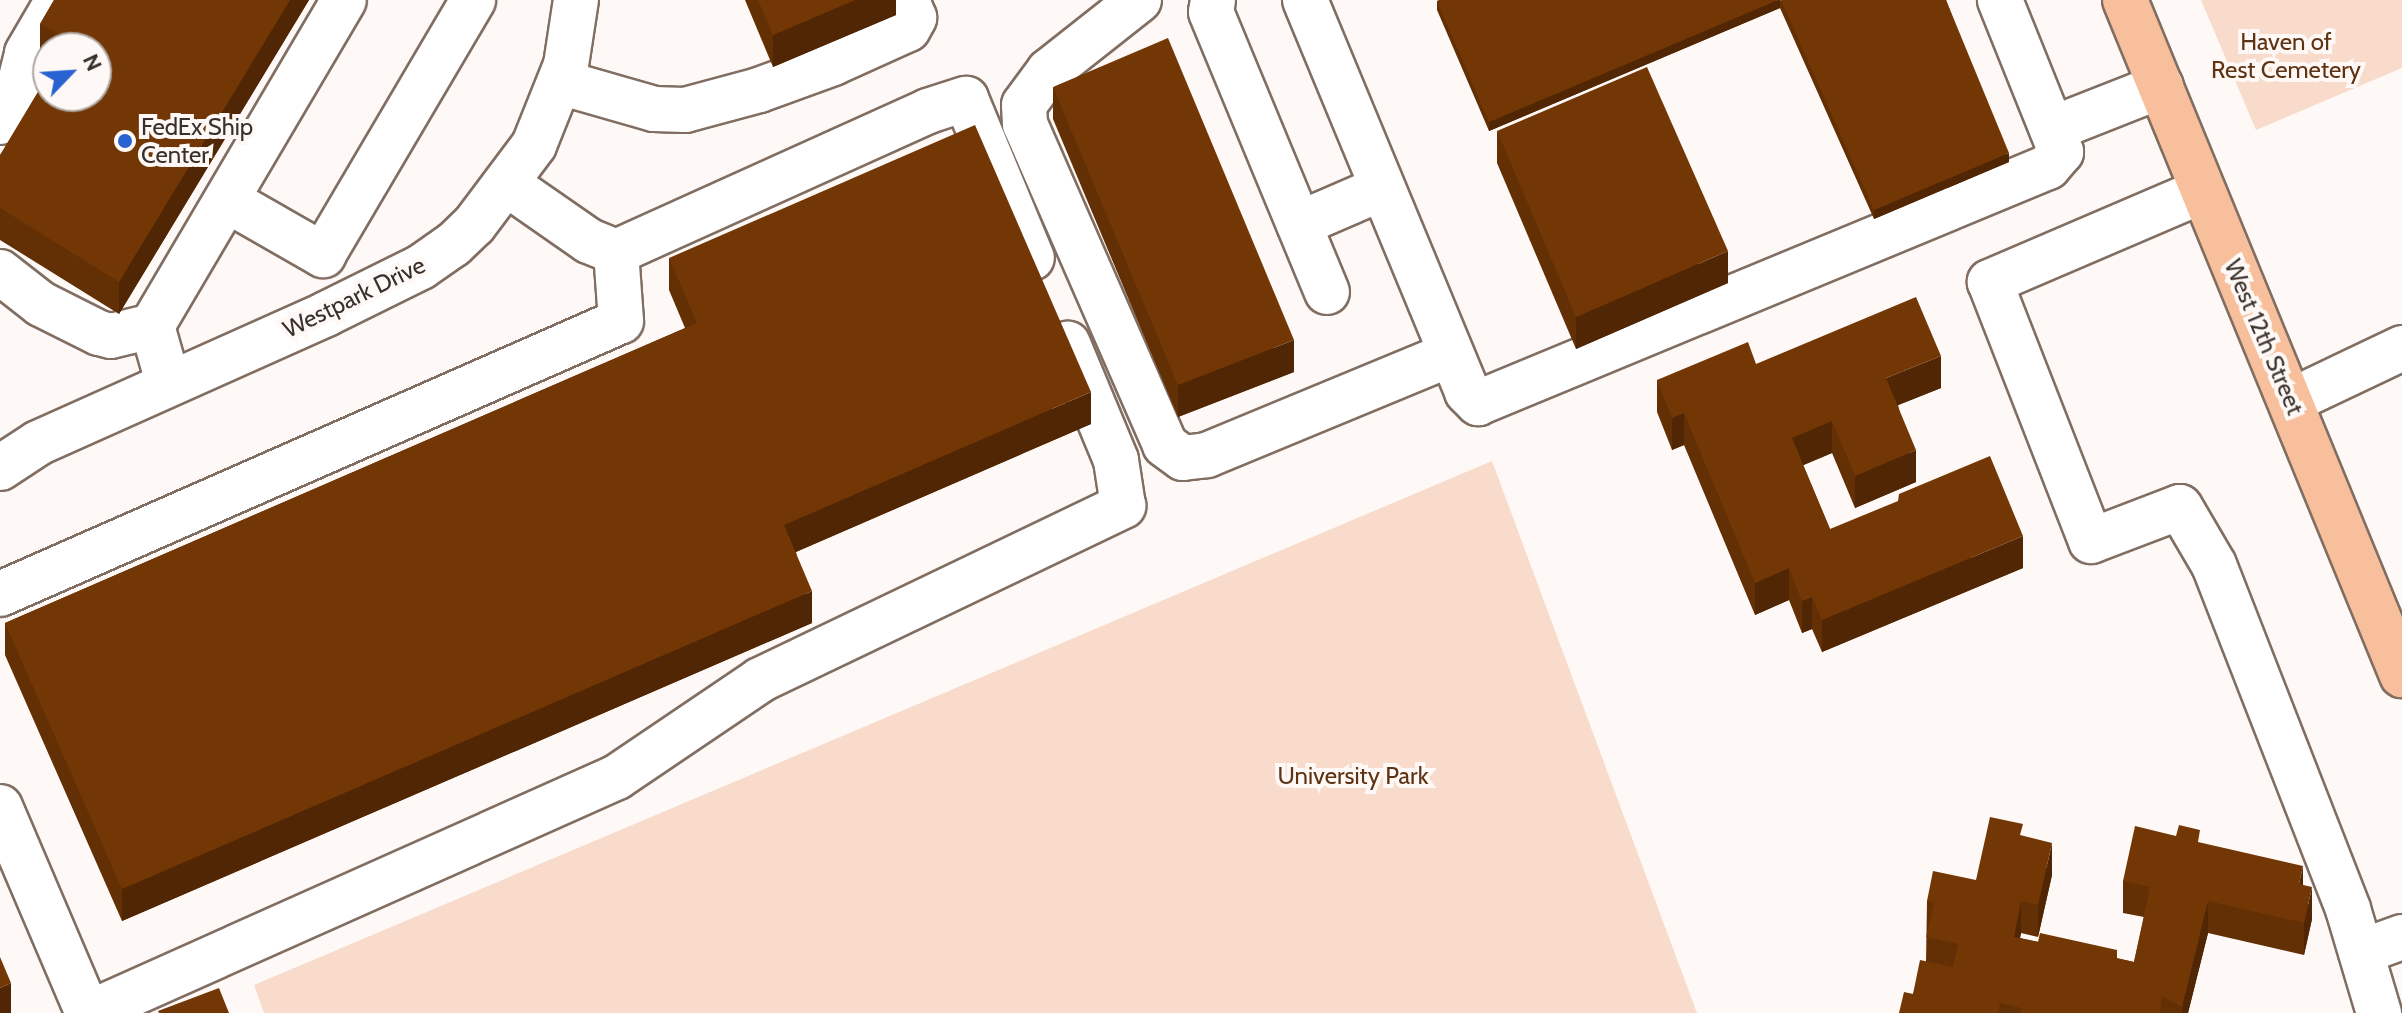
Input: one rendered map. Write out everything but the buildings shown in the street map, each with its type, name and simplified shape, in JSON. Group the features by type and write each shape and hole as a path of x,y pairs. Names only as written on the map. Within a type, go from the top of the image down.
{"main road":[{"name":"West 12th Street","path":"2125,0 2402,675"}],"street":[{"path":"0,272 41,304 99,333 111,336 152,326 344,0"},
{"path":"227,200 323,255 473,0"},
{"name":"Westpark Drive","path":"0,468 38,443 168,382 326,314 421,267 474,225 534,145 560,82 576,0"},
{"path":"560,82 654,109 685,110 804,74 908,29 914,18 907,0"},
{"path":"1139,0 1049,71 1024,105 1025,124 1165,445 1183,458 1207,455 1451,354"},
{"path":"1213,0 1211,12 1327,292"},
{"path":"1305,0 1467,392 1478,403 2048,167 2061,152 2000,0"},
{"path":"22,92 27,53 75,4"},
{"path":"2052,129 2161,86"},
{"path":"0,807 88,1013 617,777 760,680 1123,506 1116,460 966,99 928,111 616,252 589,241 507,184"},
{"path":"1299,224 1382,188"},
{"path":"2202,191 1990,282 2091,541 2180,507 2214,565 2348,909 2379,1013"},
{"path":"0,594 621,321 616,252"},
{"path":"152,326 168,382"},
{"path":"2291,401 2402,348"},
{"path":"2361,952 2402,937"}],"green space":[{"name":"Haven of Rest Cemetery","path":"2201,0 2402,0 2402,68 2256,130"},
{"name":"University Park","path":"1492,461 1697,1013 264,1013 254,985"}],"place":[{"name":"FedEx Ship Center","path":"125,141"}]}
